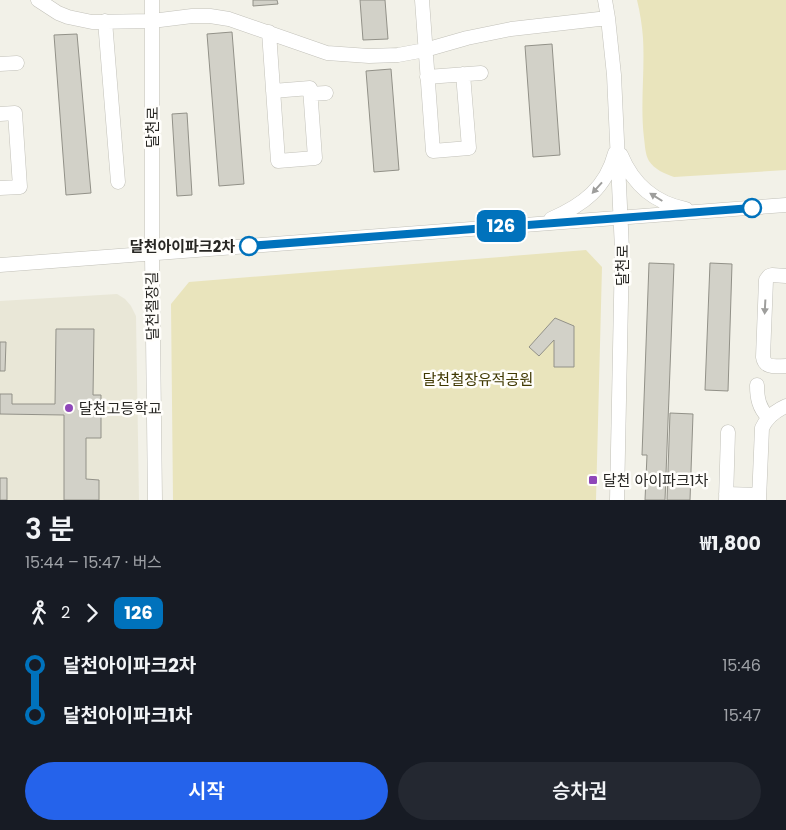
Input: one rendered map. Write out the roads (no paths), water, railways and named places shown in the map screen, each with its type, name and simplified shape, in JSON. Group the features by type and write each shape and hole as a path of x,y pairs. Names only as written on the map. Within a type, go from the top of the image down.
{"street":[{"path":"38,0 58,13 92,22 152,21 192,16 228,19 326,52 369,56 425,50 490,32 608,18"},
{"name":"달천로","path":"152,0 152,254"},
{"path":"422,0 433,151 468,148 463,74"},
{"name":"달천로","path":"605,0 612,56 621,217 622,277 617,500"},
{"path":"105,21 118,182"},
{"path":"269,32 273,91 278,161 315,158 310,88 273,91"},
{"path":"0,64 17,63"},
{"path":"427,76 481,73"},
{"path":"310,94 326,93"},
{"path":"0,114 15,113 20,187 0,188"},
{"path":"618,145 629,172 635,180 647,191 666,203 702,211 786,205"},
{"path":"536,224 550,220 576,207 593,193 602,183 608,172 618,145"},
{"name":"달천철장길","path":"155,500 152,254 702,211"},
{"path":"0,265 152,254"},
{"path":"786,276 772,275 768,276 766,280 763,357 767,365 786,366"},
{"path":"757,385 758,404 768,418"},
{"path":"728,432 726,497 759,498 762,428 764,422 772,414 786,406"}],"place":[{"name":"달천아이파크2차","path":"249,246"},
{"name":"달천고등학교","path":"69,408"},
{"name":"달천 아이파크1차","path":"593,480"}],"park label":[{"name":"달천철장유적공원","path":"478,379"}]}
